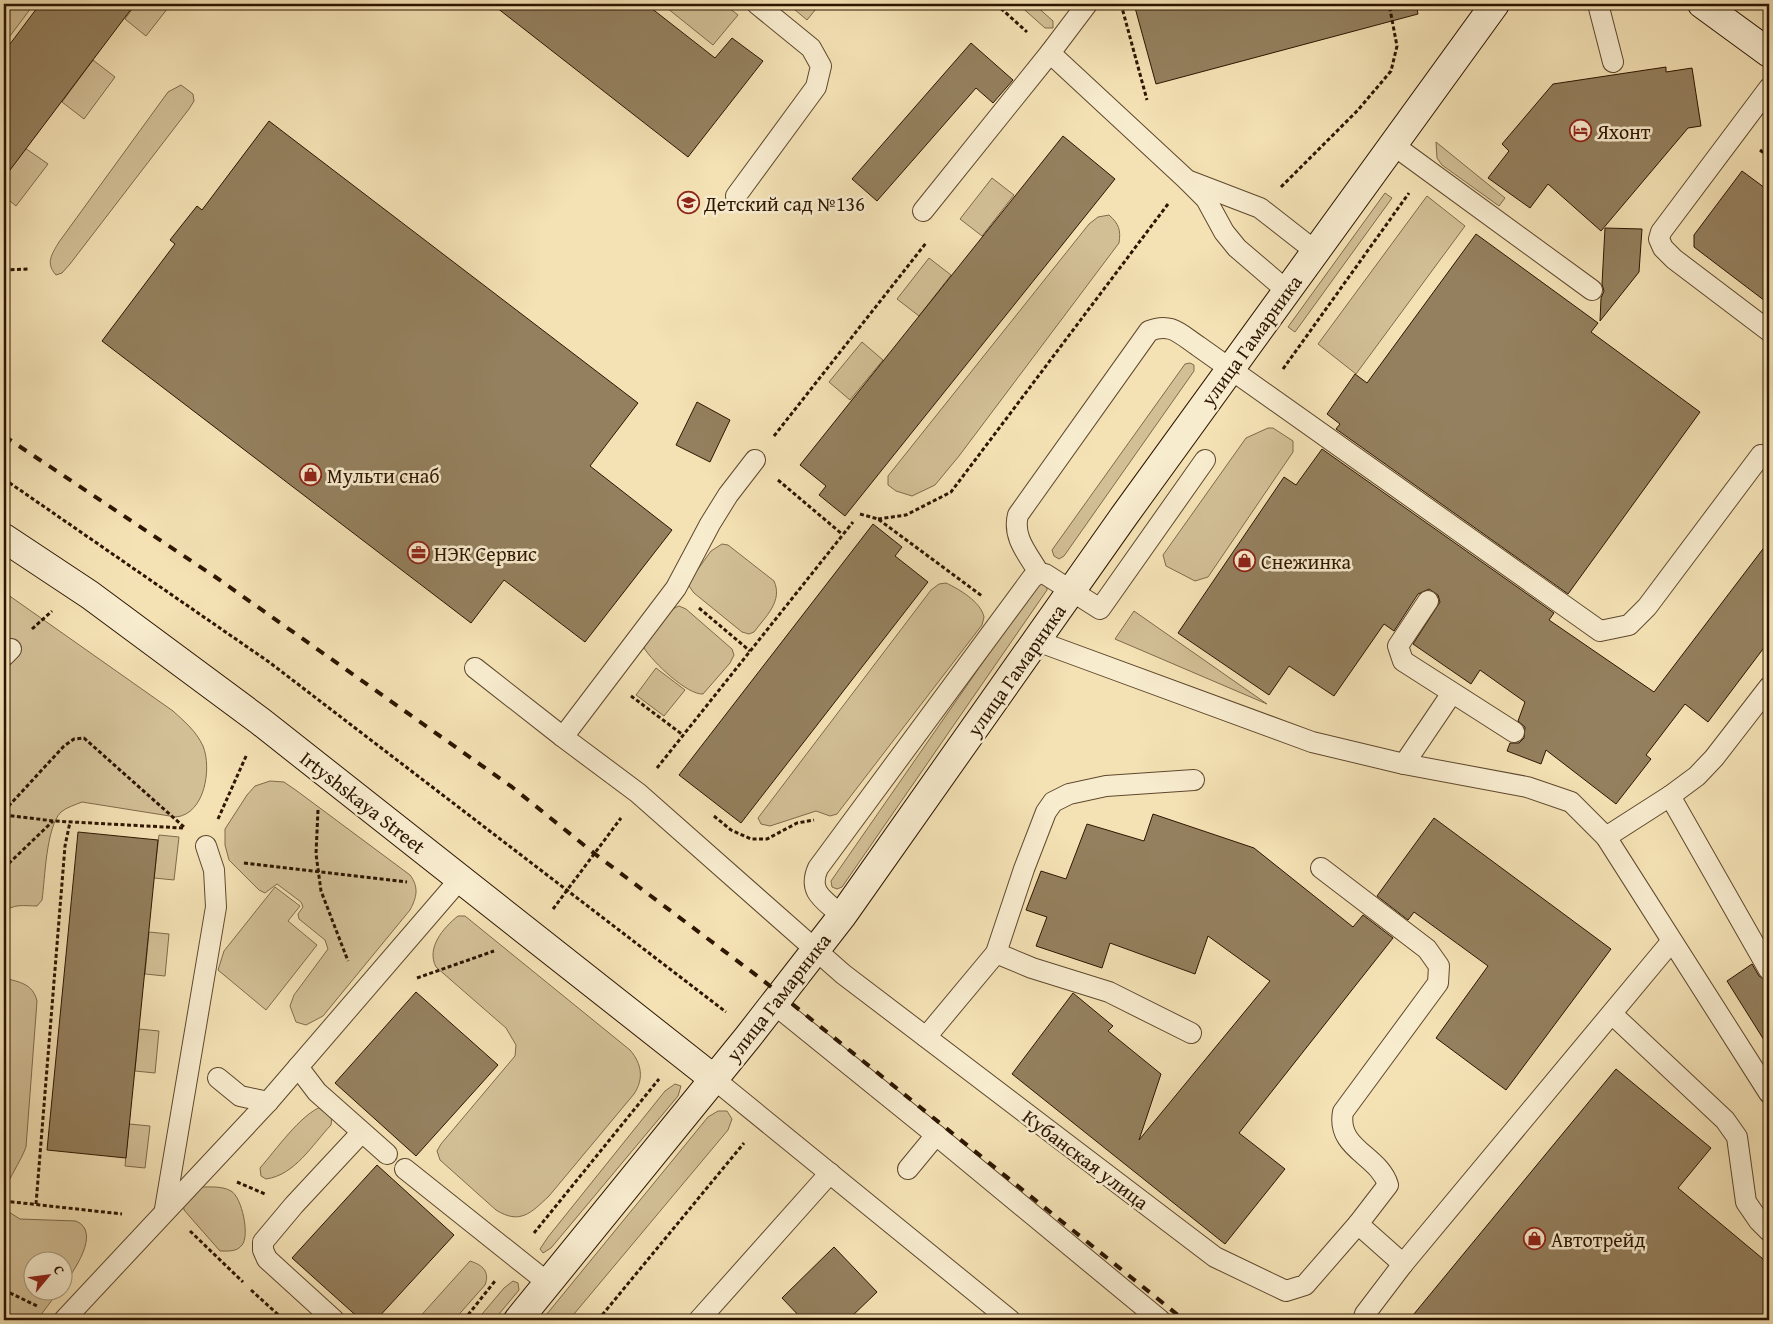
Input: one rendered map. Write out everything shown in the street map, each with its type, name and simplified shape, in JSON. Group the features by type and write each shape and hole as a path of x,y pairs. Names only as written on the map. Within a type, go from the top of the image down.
{"main road":[{"name":"улица Гамарника","path":"518,1320 714,1079 842,916 1037,642 1071,590 1494,4"},
{"path":"1702,4 1769,52"},
{"name":"Irtyshskaya Street","path":"4,538 90,595 260,721 714,1079"}],"lane":[{"path":"736,196 816,87 820,66 811,48 757,4"},
{"path":"923,212 1087,4"},
{"path":"1598,4 1613,62"},
{"path":"1050,53 1187,180 1206,200 1224,232 1238,248 1286,290"},
{"path":"1769,88 1661,232 1659,239 1663,248 1674,259 1769,331"},
{"path":"1392,144 1592,290"},
{"path":"1187,180 1260,208 1315,251"},
{"path":"1205,460 1095,616 1071,590 1045,574 1039,573 1017,536 1015,525 1018,515 1149,331 1158,327 1169,327 1230,368 1600,631 1628,626 1647,607 1761,455"},
{"path":"563,736 609,679 676,588 710,524 728,495 755,460"},
{"path":"842,916 815,889 813,880 818,868 1005,613 1039,573"},
{"path":"1428,601 1398,646 1403,661 1514,732"},
{"path":"1037,642 1312,742 1404,764 1527,787 1571,802 1606,837 1671,942 1769,1093"},
{"name":"Кубанская улица","path":"475,668 638,793 843,974 1215,1257 1286,1291 1305,1285 1358,1224 1388,1185 1385,1176 1346,1137 1341,1124 1343,1112 1438,983 1439,966 1428,949 1321,868"},
{"path":"1606,837 1670,796 1697,776 1714,758 1769,687"},
{"path":"1404,764 1452,693"},
{"path":"926,1037 996,953 1024,869 1046,812 1053,802 1069,794 1106,786 1194,780"},
{"path":"1670,796 1769,970"},
{"path":"166,1209 216,907 209,853"},
{"path":"64,1320 204,1168 268,1102 460,879"},
{"path":"1363,1320 1364,1314 1403,1264 1671,942"},
{"path":"996,953 1025,966 1109,992 1191,1033"},
{"path":"774,1004 1160,1320"},
{"path":"1612,1014 1725,1120 1737,1137 1746,1202 1759,1221 1769,1231"},
{"path":"298,1067 317,1092 361,1133 387,1154"},
{"path":"218,1078 240,1096 268,1102"},
{"path":"714,1079 1010,1320"},
{"path":"334,1320 276,1268 263,1250 263,1242 294,1205 361,1133"},
{"path":"908,1169 936,1135"},
{"path":"405,1169 548,1283"},
{"path":"699,1320 830,1173"},
{"path":"1358,1224 1403,1264"}],"path":[{"path":"996,4 1050,53"},
{"path":"1121,4 1148,107"},
{"path":"1260,208 1358,110 1391,71 1397,46 1389,4"},
{"path":"878,519 906,515 951,492 1137,242 1187,180"},
{"path":"842,534 755,460 927,241"},
{"path":"4,270 28,269"},
{"path":"4,479 269,662 568,889 732,1017"},
{"path":"860,514 878,519 1005,613"},
{"path":"663,775 656,769 853,522"},
{"path":"676,588 750,651"},
{"path":"609,679 683,735"},
{"path":"223,807 260,721"},
{"path":"4,811 64,746 74,740 84,738 186,828 54,821 4,815"},
{"path":"568,889 638,793"},
{"path":"318,805 316,854 321,891 356,982 357,1000"},
{"path":"709,812 732,830 751,839 767,840 806,820 816,820 844,833"},
{"path":"4,868 54,821"},
{"path":"36,1204 66,846 70,822"},
{"path":"209,853 318,871 416,884"},
{"path":"411,980 501,948"},
{"path":"598,1320 764,1120"},
{"path":"204,1168 294,1205"},
{"path":"4,1201 136,1216 166,1209 282,1320"},
{"path":"4,1290 64,1320"}],"shaded area":[{"path":"4,4 34,4 4,44"},
{"path":"136,4 171,4 146,36 125,19"},
{"path":"662,4 724,4 738,15 713,45"},
{"path":"788,4 820,4 807,20"},
{"path":"1018,4 1034,4 1053,21 1053,28 1045,28"},
{"path":"93,60 115,77 84,119 62,102"},
{"path":"181,85 193,94 194,101 189,109 70,264 62,273 56,275 50,262 59,242 168,92"},
{"path":"1436,142 1505,198 1499,206 1442,165 1437,158"},
{"path":"25,148 48,164 16,206 4,196 4,177"},
{"path":"992,178 1014,195 982,236 960,219"},
{"path":"1385,193 1392,198 1295,332 1288,327"},
{"path":"1427,196 1465,226 1356,374 1318,344"},
{"path":"1109,215 1115,221 1118,228 1120,234 1119,243 959,456 935,485 912,496 896,491 888,485 888,476 1089,224 1098,217"},
{"path":"929,258 951,275 919,316 897,299"},
{"path":"862,342 883,360 850,400 829,382"},
{"path":"1190,363 1194,365 1194,371 1064,556 1059,559 1054,556 1052,550 1185,364"},
{"path":"1268,428 1273,428 1293,441 1293,452 1208,577 1195,581 1166,566 1163,555 1246,438"},
{"path":"722,544 728,545 774,581 776,588 775,602 754,632 749,634 742,632 694,593 689,586 690,580 711,551"},
{"path":"946,583 963,592 979,606 984,617 982,625 837,814 830,816 816,811 770,826 761,824 758,818 931,590 939,584"},
{"path":"1038,583 1047,585 1047,590 842,887 837,889 832,887 831,881"},
{"path":"4,592 173,711 197,736 206,755 207,766 204,789 200,799 194,808 186,814 176,817 82,802 63,810 56,819 49,841 42,900 37,906 15,906 4,913"},
{"path":"679,606 686,609 732,649 734,655 730,663 703,694 696,693 680,684 662,669 644,648 649,636 658,624 668,613"},
{"path":"1134,611 1267,704 1115,639"},
{"path":"656,668 685,690 664,716 636,695"},
{"path":"270,781 284,782 297,791 410,875 416,888 410,910 323,1016 306,1025 296,1022 290,1006 294,995 328,949 325,940 299,919 298,914 303,907 301,902 277,884 265,893 259,890 229,860 225,845 225,829 247,795 255,786"},
{"path":"159,835 179,837 174,880 154,878"},
{"path":"275,887 300,906 288,921 317,945 266,1010 218,970 224,951"},
{"path":"458,916 465,916 630,1050 639,1066 639,1083 634,1094 549,1196 531,1212 519,1217 512,1217 496,1210 440,1160 437,1151 515,1056 516,1045 506,1028 436,967 433,953 438,939 447,926"},
{"path":"149,932 169,934 165,976 145,974"},
{"path":"4,978 29,987 37,1001 26,1147 4,1193"},
{"path":"139,1029 159,1031 155,1073 135,1071"},
{"path":"675,1084 681,1086 678,1096 551,1248 543,1253 540,1249 548,1237 665,1091"},
{"path":"321,1107 332,1117 331,1125 310,1150 286,1172 266,1179 261,1176 260,1168 289,1134 305,1117"},
{"path":"718,1111 727,1111 732,1119 728,1130 569,1320 542,1320 708,1117"},
{"path":"129,1124 150,1126 145,1168 125,1166"},
{"path":"201,1187 224,1188 235,1195 244,1217 245,1226 244,1240 238,1249 220,1251 184,1210 183,1201"},
{"path":"4,1209 20,1219 76,1221 83,1226 86,1234 86,1243 72,1272 72,1252 22,1252 22,1302 50,1302 37,1320 4,1320"},
{"path":"470,1261 482,1267 486,1273 485,1285 454,1320 417,1320"},
{"path":"513,1281 518,1283 519,1290 494,1320 477,1320 504,1288"}],"building":[{"path":"40,4 135,4 4,178 4,52"},
{"path":"492,4 646,4 715,58 732,38 763,61 688,157"},
{"path":"1134,4 1416,4 1418,14 1156,84"},
{"path":"971,43 1013,80 993,103 976,88 877,201 852,179"},
{"path":"1666,67 1666,72 1692,68 1701,126 1688,128 1601,231 1548,184 1530,208 1488,178 1509,151 1502,144 1553,84"},
{"path":"269,121 638,403 590,466 672,530 585,642 504,580 471,623 102,341 175,244 170,240 197,206 202,210"},
{"path":"1063,136 1115,179 845,516 819,495 826,486 800,465"},
{"path":"1742,171 1769,191 1769,304 1694,247 1694,235"},
{"path":"1605,228 1642,229 1639,272 1600,321 1601,298 1604,291 1602,284"},
{"path":"1476,234 1598,323 1591,332 1700,412 1568,594 1336,429 1340,424 1327,414 1355,374 1367,383"},
{"path":"697,402 730,420 710,462 676,445"},
{"path":"1322,449 1554,613 1549,620 1654,692 1769,541 1769,641 1708,722 1685,704 1646,755 1651,759 1616,804 1546,750 1541,764 1507,751 1510,743 1519,743 1524,738 1525,727 1518,721 1525,702 1480,670 1471,684 1413,644 1440,602 1438,595 1429,589 1418,594 1394,631 1384,624 1334,696 1289,666 1269,695 1178,633 1284,477 1296,485"},
{"path":"873,524 902,547 895,556 928,582 741,823 679,775"},
{"path":"1153,814 1254,848 1353,927 1363,915 1393,938 1239,1133 1285,1169 1225,1244 1012,1074 1073,993 1113,1026 1108,1031 1161,1074 1139,1140 1270,981 1208,936 1195,974 1110,943 1102,968 1036,946 1047,917 1026,910 1041,871 1066,879 1087,824 1144,841"},
{"path":"1434,818 1611,949 1506,1090 1436,1038 1488,966 1414,912 1408,920 1377,896"},
{"path":"78,832 158,840 126,1158 47,1150"},
{"path":"1752,964 1759,976 1769,982 1769,1048 1727,981"},
{"path":"416,992 498,1065 416,1156 335,1083"},
{"path":"1616,1069 1711,1148 1678,1188 1769,1264 1769,1320 1409,1320"},
{"path":"377,1165 454,1235 376,1320 361,1320 292,1258"},
{"path":"834,1247 877,1292 848,1320 803,1320 782,1298"}],"railway":[{"path":"4,436 214,576 512,787 595,854 760,978 1184,1320"}],"place":[{"name":"Яхонт","path":"1581,131"},
{"name":"Детский сад №136","path":"688,203"},
{"name":"Мульти снаб","path":"311,475"},
{"name":"НЭК Сервис","path":"418,553"},
{"name":"Снежинка","path":"1245,561"},
{"name":"Автотрейд","path":"1535,1239"}]}
